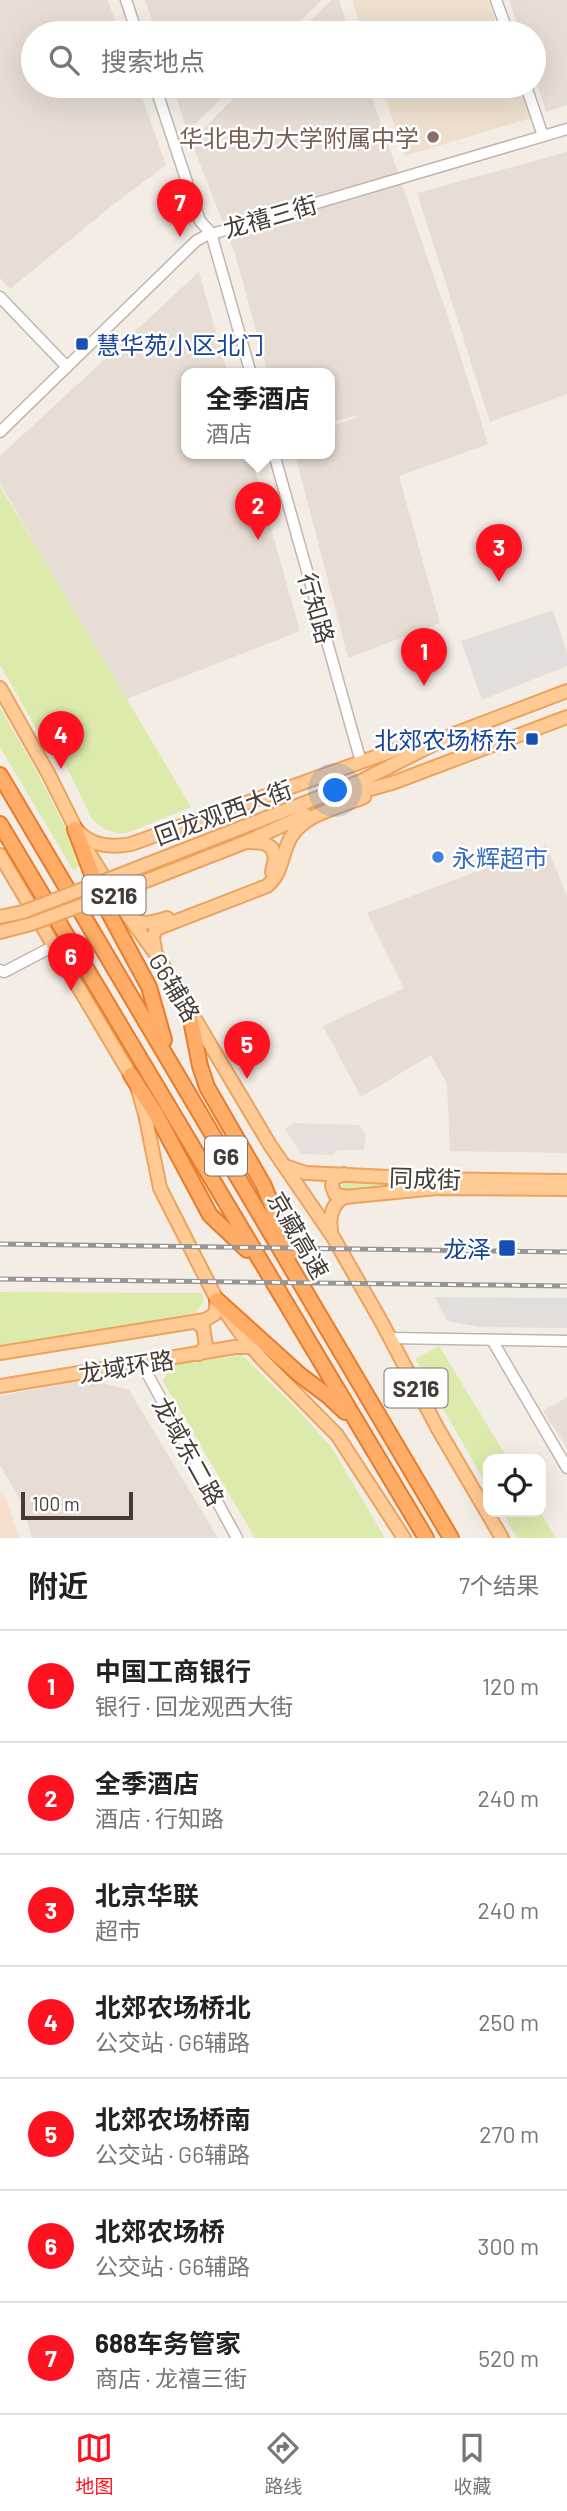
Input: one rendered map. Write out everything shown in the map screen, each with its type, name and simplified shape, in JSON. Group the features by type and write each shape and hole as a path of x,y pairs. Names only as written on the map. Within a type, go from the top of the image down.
{"highway":[{"name":"京藏高速","path":"0,775 452,1538"},
{"name":"京藏高速","path":"0,824 426,1538"},
{"path":"75,829 101,898 149,987 169,1058"},
{"path":"184,1001 207,1087 264,1186 309,1297"},
{"path":"131,1075 156,1114 210,1215 262,1266"},
{"path":"217,1300 358,1424"}],"main road":[{"name":"G6辅路","path":"0,688 48,773 75,829 126,913 158,957 254,1119 333,1237 438,1429 502,1538"},
{"name":"回龙观西大街","path":"121,882 372,776 454,734 567,691"},
{"name":"回龙观西大街","path":"121,882 338,798 395,782 567,717"},
{"name":"回龙观西大街","path":"75,829 93,843 115,846 131,844 406,746 454,734"},
{"path":"158,957 152,940 156,929 267,886 277,876 287,845 302,825 395,782"},
{"name":"回龙观西大街","path":"121,882 246,842 380,786"},
{"path":"126,913 136,921 156,922 262,881 270,875 274,867 273,850 264,843 246,842"},
{"path":"0,855 131,1075 145,1114 160,1188 217,1300 251,1347 337,1435 404,1538"},
{"path":"0,932 27,918 121,882"},
{"path":"0,917 27,918"},
{"path":"0,924 27,918"},
{"name":"同成街","path":"285,1166 306,1173 567,1181"},
{"path":"347,1197 335,1194 331,1183 336,1176 348,1174"},
{"name":"同成街","path":"347,1197 437,1188 567,1189"},
{"path":"333,1237 330,1229 332,1211 337,1202 347,1197"},
{"name":"龙域环路","path":"0,1353 195,1322 213,1316 217,1300"},
{"path":"195,1322 203,1327 206,1346 199,1354"},
{"name":"龙域环路","path":"0,1386 238,1346 251,1347"}],"street":[{"path":"125,0 133,21"},
{"path":"496,0 504,21"},
{"path":"159,98 200,221 211,233 249,368"},
{"path":"530,98 543,136"},
{"name":"龙禧三街","path":"0,432 192,245 211,233 567,129"},
{"path":"0,297 67,367"},
{"name":"行知路","path":"275,459 361,762"},
{"path":"1,971 54,946"},
{"path":"390,1338 567,1341"},
{"path":"492,1340 567,1468"},
{"name":"龙域东二路","path":"142,1364 237,1538"}],"shaded area":[{"path":"0,0 108,0 115,21 21,21 21,98 142,98 166,165 10,289 0,278"},
{"path":"145,0 322,0 300,21 152,21"},
{"path":"331,0 339,0 346,21 310,21"},
{"path":"352,0 488,0 496,21 359,21"},
{"path":"509,0 567,0 567,105 546,112 542,98 546,98 546,21 516,21"},
{"path":"177,98 222,98 187,132"},
{"path":"234,98 372,98 449,320 488,444 399,476 440,623 348,658 296,459 335,459 335,425 365,414 335,421 335,368 266,368 235,254 191,141"},
{"name":"华北电力大学附属中学","path":"385,98 524,98 531,118 405,156"},
{"path":"567,152 567,394 490,422 417,193"},
{"path":"199,272 226,368 181,368 181,459 251,459 300,631 124,700 0,483 0,456"},
{"path":"553,610 567,653 567,666 482,700 461,641"},
{"path":"546,845 567,896 567,1153 450,1151 447,1084 431,1055 361,1097 323,1026 404,988 367,913"},
{"path":"294,1123 359,1125 366,1134 364,1150 338,1150 333,1155 301,1154 285,1129"},
{"path":"435,1297 567,1298 567,1328 480,1327 447,1321"},
{"path":"88,1379 129,1390 218,1538 32,1538 22,1503 0,1465 0,1396"},
{"path":"567,1397 567,1448 543,1411"},
{"path":"0,1492 6,1497 19,1538 0,1538"}],"green space":[{"path":"0,486 191,807 130,832 119,834 104,829 92,819 67,768 40,735 0,665"},
{"path":"0,708 31,761 84,864 73,870 0,747"},
{"path":"345,1180 420,1183 347,1190 342,1186"},
{"path":"0,1292 202,1293 204,1301 195,1313 0,1346"},
{"path":"439,1346 505,1454 483,1454 483,1479 415,1359"},
{"path":"242,1355 332,1448 385,1538 255,1538 163,1381 172,1365"},
{"path":"505,1517 543,1517 556,1538 517,1538"}],"railway":[{"path":"0,1244 567,1252"},
{"path":"0,1279 567,1286"}],"place":[{"name":"华北电力大学附属中学","path":"433,137"},
{"name":"688车务管家","path":"180,237"},
{"name":"慧华苑小区北门","path":"82,344"},
{"name":"全季酒店","path":"258,540"},
{"name":"北京华联","path":"499,582"},
{"name":"中国工商银行","path":"424,686"},
{"name":"北郊农场桥东","path":"532,739"},
{"name":"北郊农场桥北","path":"61,769"},
{"name":"永辉超市","path":"438,857"},
{"name":"北郊农场桥","path":"71,991"},
{"name":"北郊农场桥南","path":"247,1079"},
{"name":"龙泽","path":"507,1248"}]}
